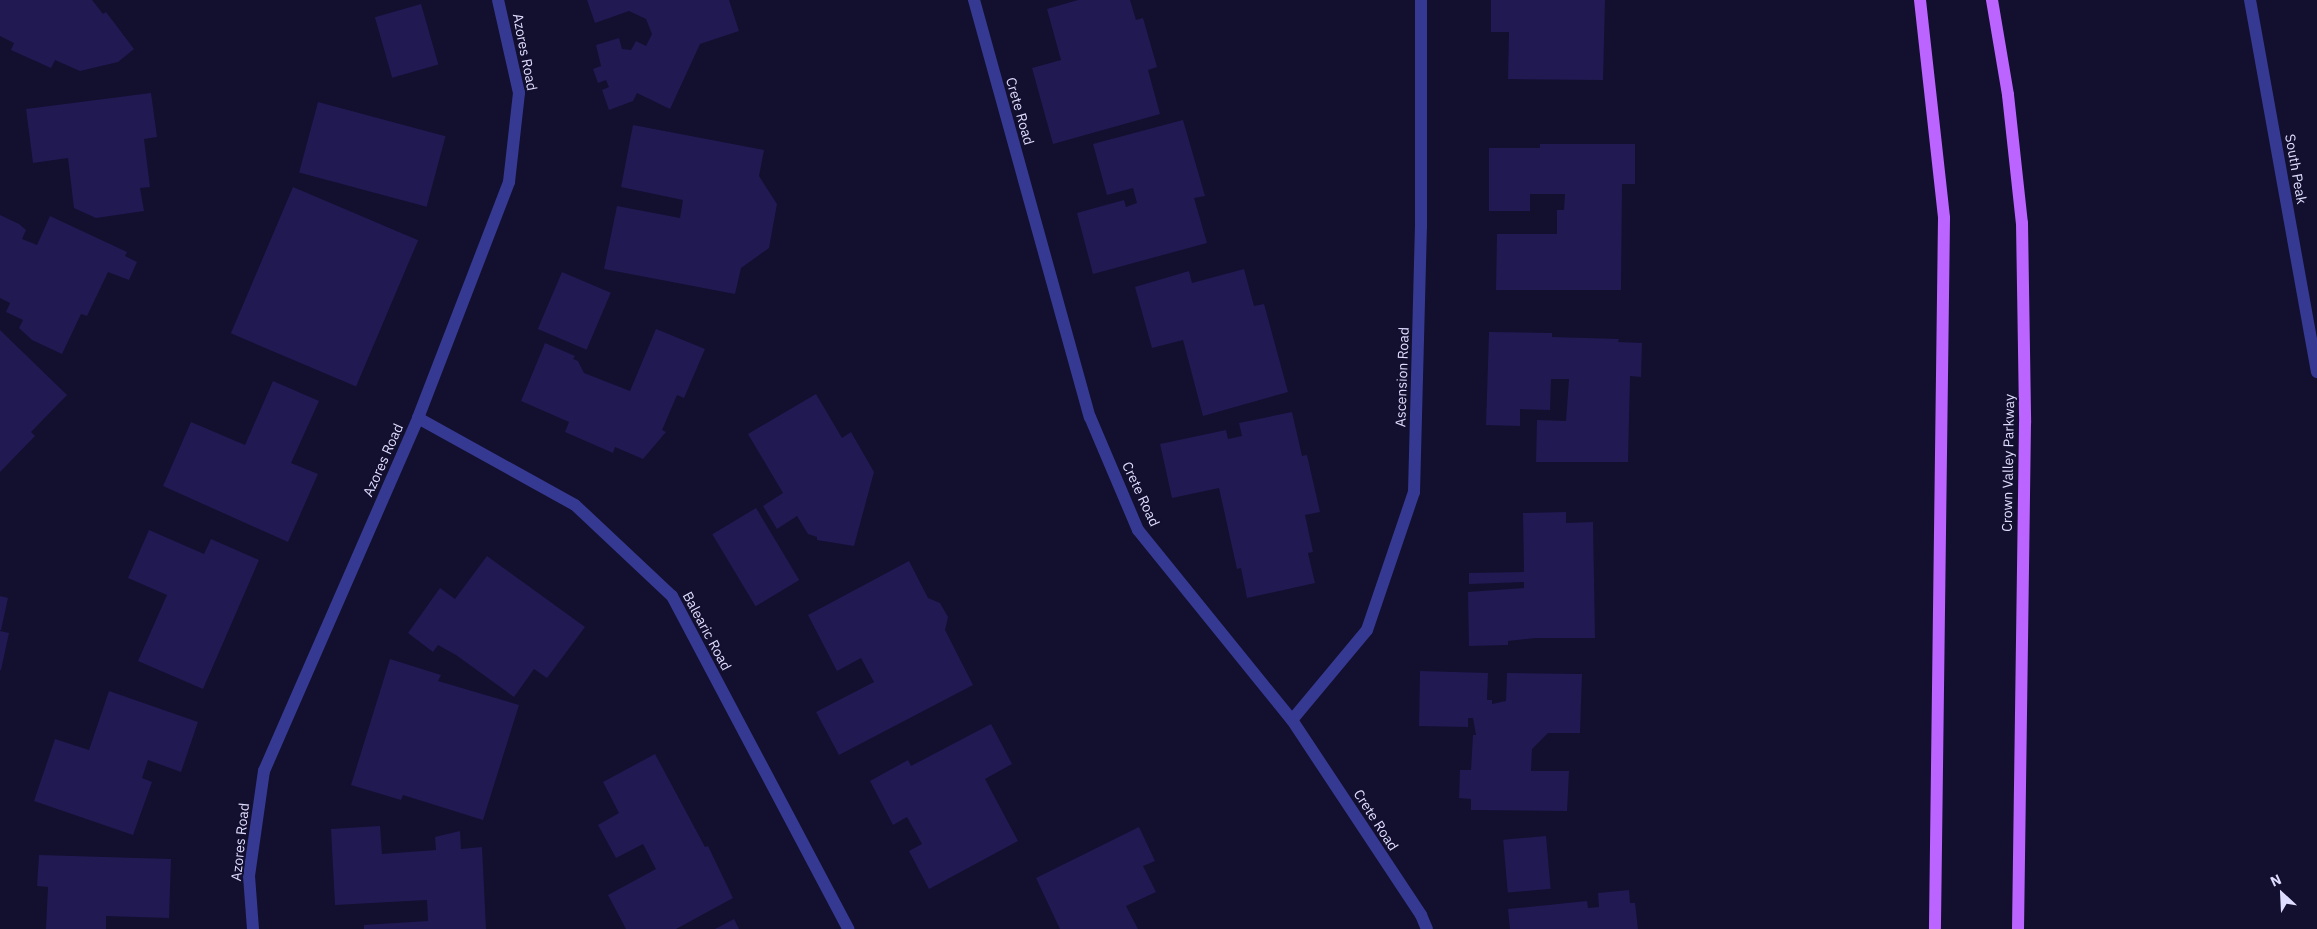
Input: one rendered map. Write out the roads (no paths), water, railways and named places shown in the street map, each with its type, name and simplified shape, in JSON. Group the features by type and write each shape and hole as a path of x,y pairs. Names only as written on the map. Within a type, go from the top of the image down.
{"main road":[{"path":"1920,0 1944,218 1934,929"},
{"name":"Crown Valley Parkway","path":"1992,0 2008,95 2022,223 2025,423 2018,929"}],"street":[{"name":"Azores Road","path":"253,929 249,876 264,771 418,418 509,182 520,93 498,0"},
{"name":"Crete Road","path":"974,0 1090,417 1138,530 1292,720 1420,915 1426,929"},
{"name":"Ascension Road","path":"1292,720 1367,630 1414,492 1421,227 1422,0"},
{"name":"South Peak","path":"2250,0 2317,372"},
{"name":"Balearic Road","path":"418,418 575,506 672,596 848,929"}]}
